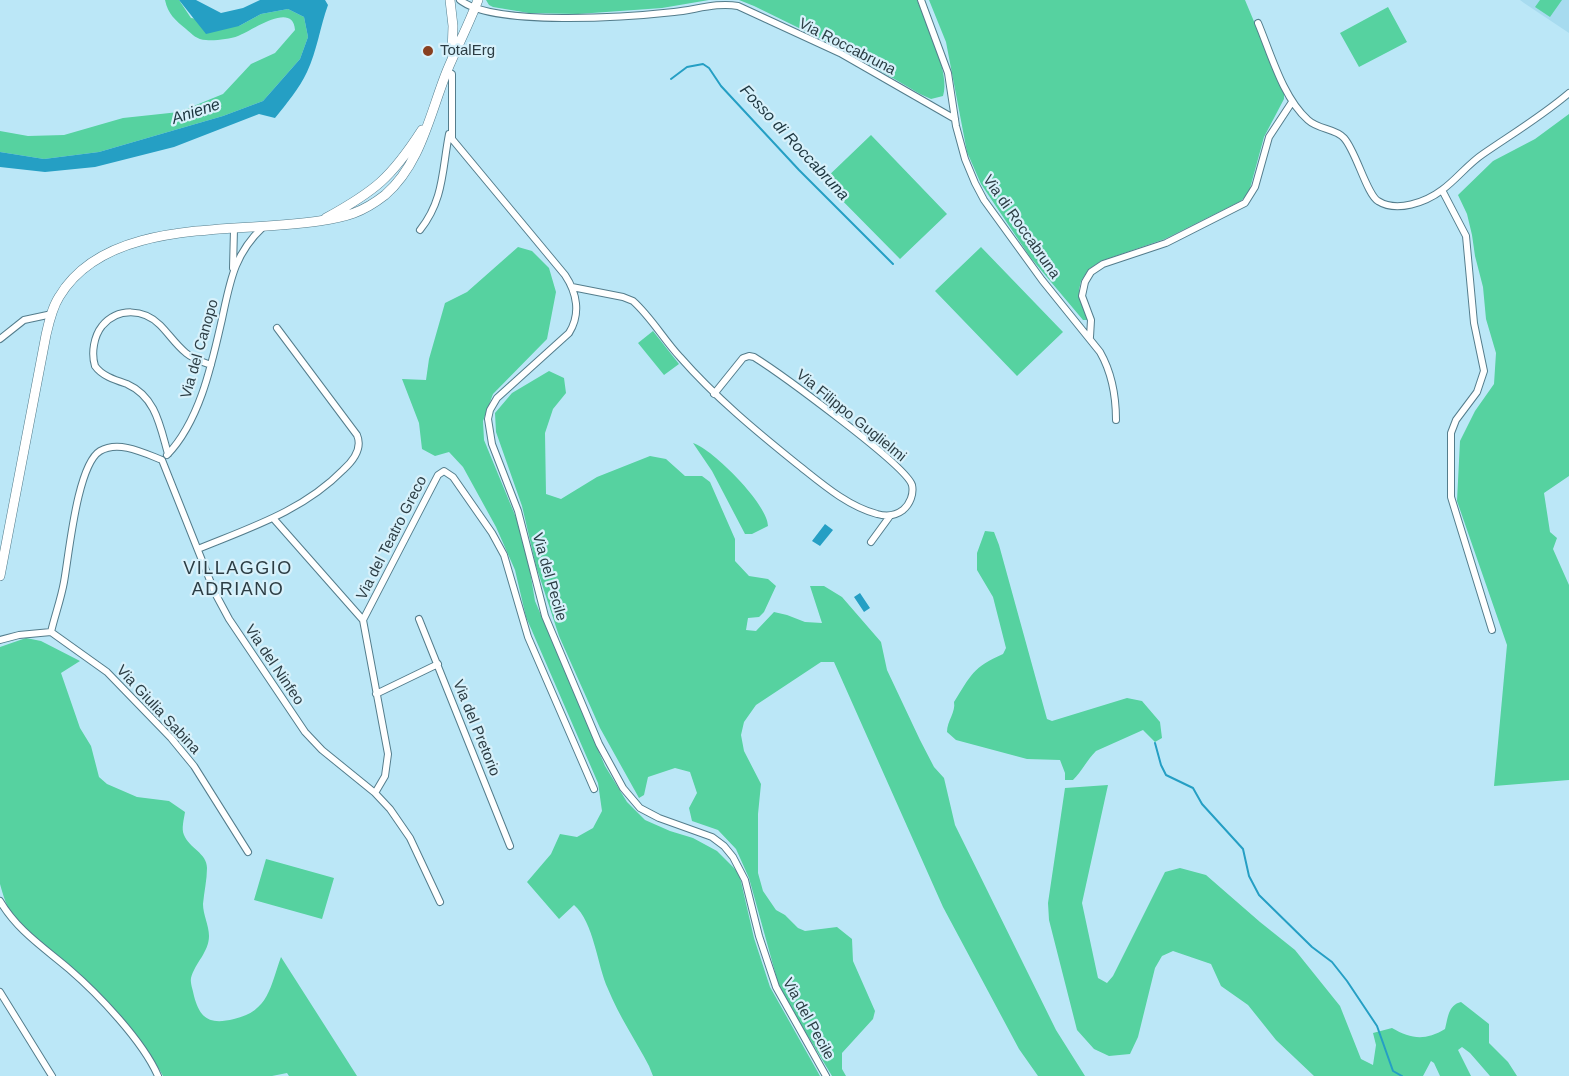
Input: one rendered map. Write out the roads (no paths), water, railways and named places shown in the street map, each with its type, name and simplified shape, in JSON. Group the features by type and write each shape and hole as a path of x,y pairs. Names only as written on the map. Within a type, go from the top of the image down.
{"main road":[{"path":"450,0 453,26 452,60"},
{"path":"0,576 35,386 52,314 59,296 74,277 94,260 113,250 159,236 292,226 338,219 357,212 389,190 411,163 419,148 447,71 477,4"}],"street":[{"name":"Via Roccabruna","path":"460,0 521,15 579,18 658,14 720,5 735,6 840,53 955,119"},
{"name":"Via di Roccabruna","path":"921,0 948,73 955,119 967,164 984,200 1042,280 1100,352 1110,374 1116,420"},
{"path":"1258,23 1292,102 1311,122 1343,137 1362,170 1371,194 1378,202 1408,205 1420,202 1443,190 1479,157 1551,109 1569,93"},
{"path":"447,71 452,74 453,86 452,139 572,286 621,296 633,301 714,394 777,449 832,491 860,508 890,516 871,542"},
{"path":"1090,337 1091,320 1082,296 1085,282 1091,272 1103,264 1166,243 1245,203 1255,187 1268,140 1292,102"},
{"path":"420,230 433,212 439,197 452,125"},
{"path":"1443,190 1467,236 1473,314 1484,371 1477,392 1452,429 1450,494 1492,630"},
{"path":"233,270 246,245 262,227"},
{"path":"233,270 234,229"},
{"name":"Via del Canopo","path":"162,460 183,434 198,403 211,365 233,270"},
{"name":"Via del Pecile","path":"572,286 577,308 571,330 497,398 488,419 492,444 520,517 542,605 599,744 629,797 640,808 650,813 695,829 715,839 724,846 735,861 747,886 759,936 776,987 826,1076"},
{"path":"168,454 157,416 150,401 138,390 102,374 95,366 94,349 97,334 104,324 116,315 129,312 138,313 158,323 188,354 211,365"},
{"path":"0,339 24,320 52,314"},
{"path":"198,549 273,518 300,504 326,486 350,462 359,445 356,433 277,328"},
{"name":"Via Filippo Guglielmi","path":"714,394 744,357 753,357 773,370 844,423 909,481 912,491 909,503 901,511 890,516"},
{"path":"0,639 14,635 51,632 62,589 81,485 90,462 102,450 116,447 162,460"},
{"name":"Via del Ninfeo","path":"162,460 223,609 296,720 322,750 390,808 410,838 440,902"},
{"name":"Via del Teatro Greco","path":"375,793 385,776 388,758 386,735 363,620 438,475 444,471 453,477 492,533 504,555 527,634 594,789"},
{"path":"273,518 363,620"},
{"name":"Via del Pretorio","path":"419,619 510,846"},
{"name":"Via Giulia Sabina","path":"51,632 107,672 177,745 194,766 248,852"},
{"path":"376,693 438,664"},
{"path":"0,901 16,924 72,972 110,1010 145,1053 158,1076"},
{"path":"0,993 52,1076"}],"water":[{"path":"179,0 196,0 221,13 243,8 260,0 325,0 328,5 310,64 297,90 275,118 259,114 174,147 95,167 45,172 0,167 0,152 44,159 99,152 223,116 263,101 300,59 308,37 304,17 288,9 261,14 239,26 206,34"},
{"path":"825,524 833,530 820,546 812,541"},
{"path":"860,593 870,608 864,612 854,597"}],"waterway":[{"name":"Fosso di Roccabruna","path":"671,79 687,67 703,64 709,68 721,86 799,170 893,264"},
{"name":"Fosso di Roccabruna","path":"1155,743 1166,775 1193,788 1202,804 1243,849 1249,876 1259,895 1312,947 1332,962 1347,981 1377,1026 1393,1071 1402,1076"}],"place":[{"name":"TotalErg","path":"428,51"}],"district":[{"name":"VILLAGGIO ADRIANO","path":"238,579"}],"water label":[{"name":"Aniene","path":"196,112"}]}
